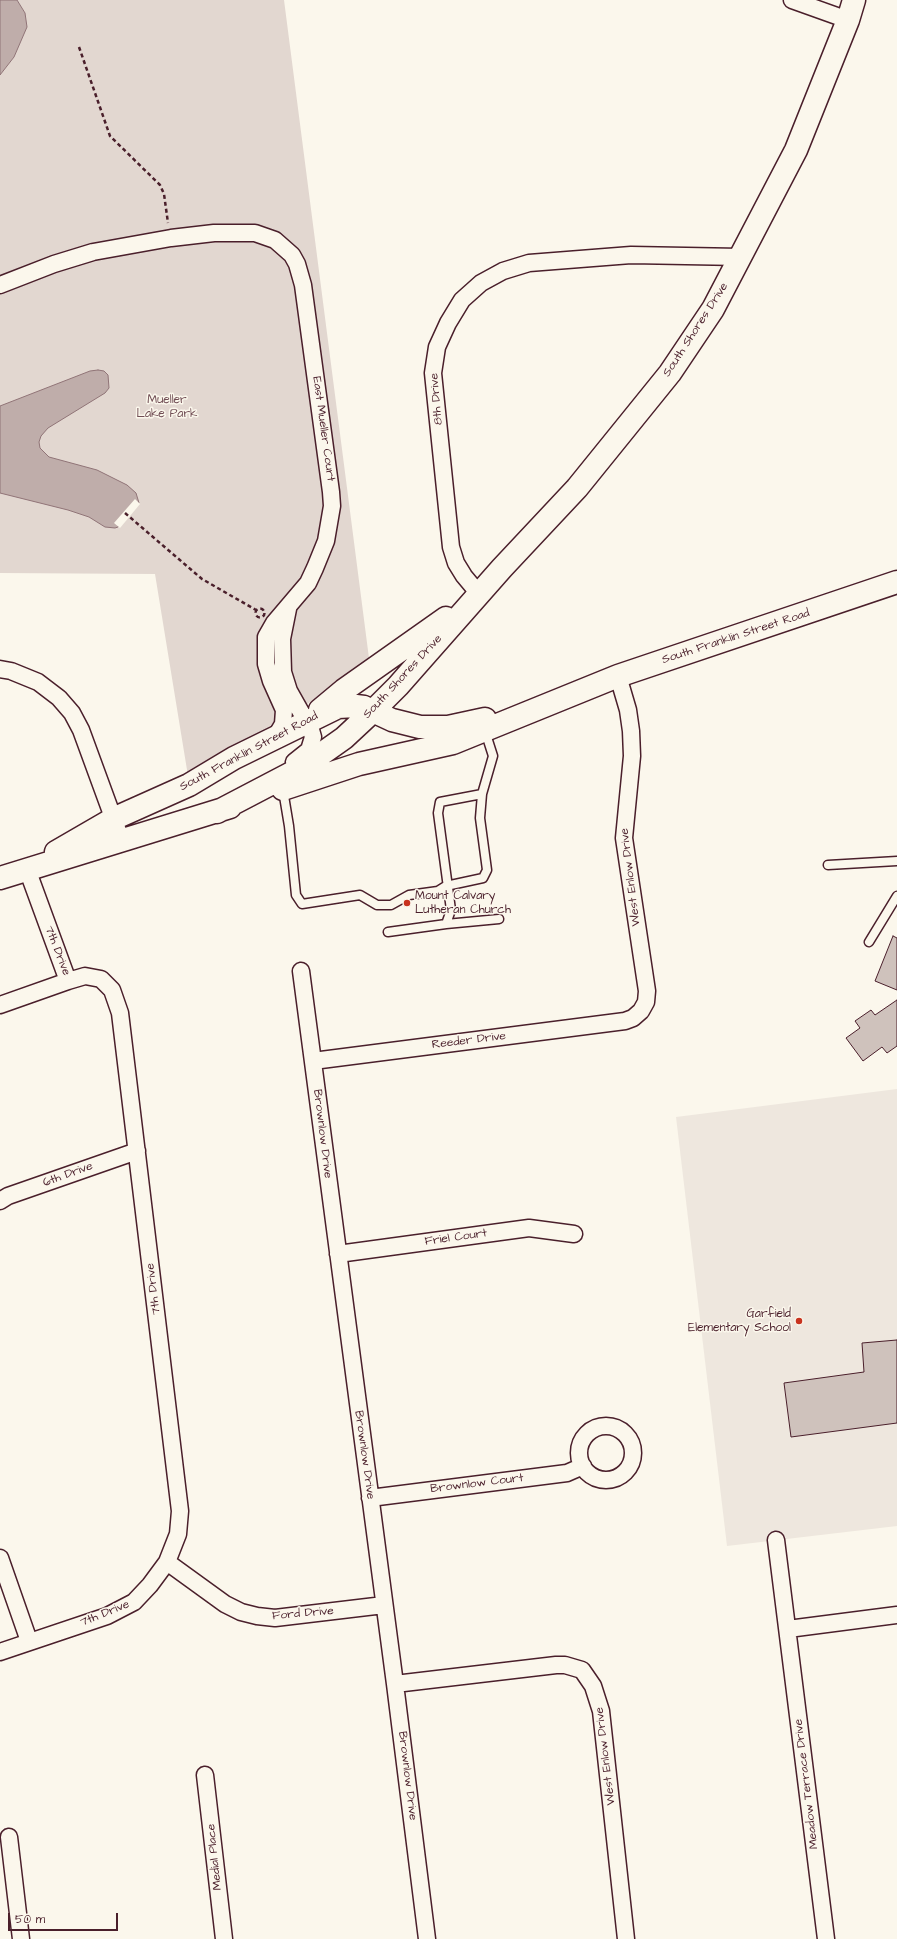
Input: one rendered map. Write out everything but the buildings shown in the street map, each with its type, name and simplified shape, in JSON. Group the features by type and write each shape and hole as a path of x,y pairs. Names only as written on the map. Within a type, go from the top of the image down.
{"street":[{"path":"792,0 851,10"},
{"name":"South Shores Drive","path":"217,812 303,767 344,738 373,711 398,686 479,594 577,488 670,373 713,309 796,150 851,10"},
{"name":"East Mueller Court","path":"171,238 245,232 265,236 275,240 283,246 297,264 303,284 332,506 329,529 322,554 308,582 270,630 265,647 268,673 284,710 283,724 276,736"},
{"path":"0,285 54,264 93,252 171,238"},
{"name":"8th Drive","path":"479,594 464,576 456,563 452,547 433,373 437,347 448,323 462,300 481,282 503,271 529,263 631,255 741,257"},
{"name":"South Franklin Street Road","path":"0,878 217,812 359,764 438,747 485,731 575,692 618,676 897,582"},
{"name":"South Shores Drive","path":"306,721 344,690 479,594"},
{"name":"East Mueller Court","path":"217,812 304,756 312,744 313,737 289,691 283,672 282,639 289,607"},
{"path":"0,669 11,671 38,682 59,698 72,714 81,730 122,842"},
{"name":"West Enlow Drive","path":"618,676 628,710 632,756 624,838 647,995 646,1002 641,1012 633,1018 625,1020"},
{"path":"398,686 393,696 392,707 397,718 403,723"},
{"name":"South Franklin Street Road","path":"27,869 113,819 189,785 234,758 326,711 347,706 364,707 403,723 433,728 460,725 575,692"},
{"name":"7th Drive","path":"0,1652 125,1608 143,1595 167,1562 178,1534 180,1511 122,1024 112,990 107,983 92,976 85,976 68,981 27,869"},
{"name":"Brownlow Drive","path":"301,971 427,1939"},
{"path":"0,1005 68,981"},
{"name":"Reeder Drive","path":"313,1061 625,1020"},
{"name":"6th Drive","path":"0,1201 8,1196 137,1151"},
{"name":"Friel Court","path":"338,1254 529,1228 574,1234"},
{"name":"Brownlow Court","path":"370,1498 567,1473 582,1466"},
{"name":"Meadow Terrace Drive","path":"776,1540 826,1939"},
{"path":"0,1558 30,1641"},
{"name":"Ford Drive","path":"167,1562 225,1604 241,1612 257,1616 275,1618 384,1605"},
{"path":"788,1629 897,1615"},
{"name":"West Enlow Drive","path":"395,1684 556,1665 566,1665 582,1670 592,1686 601,1711 626,1939"},
{"name":"Medial Place","path":"205,1775 224,1939"},
{"path":"10,1837 21,1939"}],"lane":[{"path":"283,789 289,826 296,895 302,904 360,895 376,905 390,905 409,895 438,891 446,886 483,878 487,870 480,818 482,794 493,756 485,731"},
{"path":"446,924 451,910 446,886 438,814 440,802 482,794"},
{"path":"828,865 897,861"},
{"path":"869,942 897,896"},
{"path":"388,932 499,919"}],"path":[{"path":"79,47 110,136 160,185 164,194 171,238"},
{"path":"125,513 202,579 256,610"}],"shaded area":[{"path":"0,0 17,0 25,13 27,27 14,57 0,75"},
{"path":"90,371 104,371 108,375 109,388 105,393 48,428 41,436 39,442 40,448 49,457 97,470 127,485 136,493 139,503 118,527 115,528 105,527 89,517 68,510 0,493 0,406"},
{"name":"Garfield Elementary School","path":"897,1089 897,1526 727,1546 676,1117"}],"green space":[{"name":"Mueller Lake Park","path":"17,0 284,0 370,666 188,776 155,574 0,573 0,75 14,57 25,13"}],"pier":[{"path":"135,499 140,504 120,528 114,523"}],"place":[{"name":"Mount Calvary Lutheran Church","path":"407,903"},
{"name":"Garfield Elementary School","path":"799,1321"}]}
